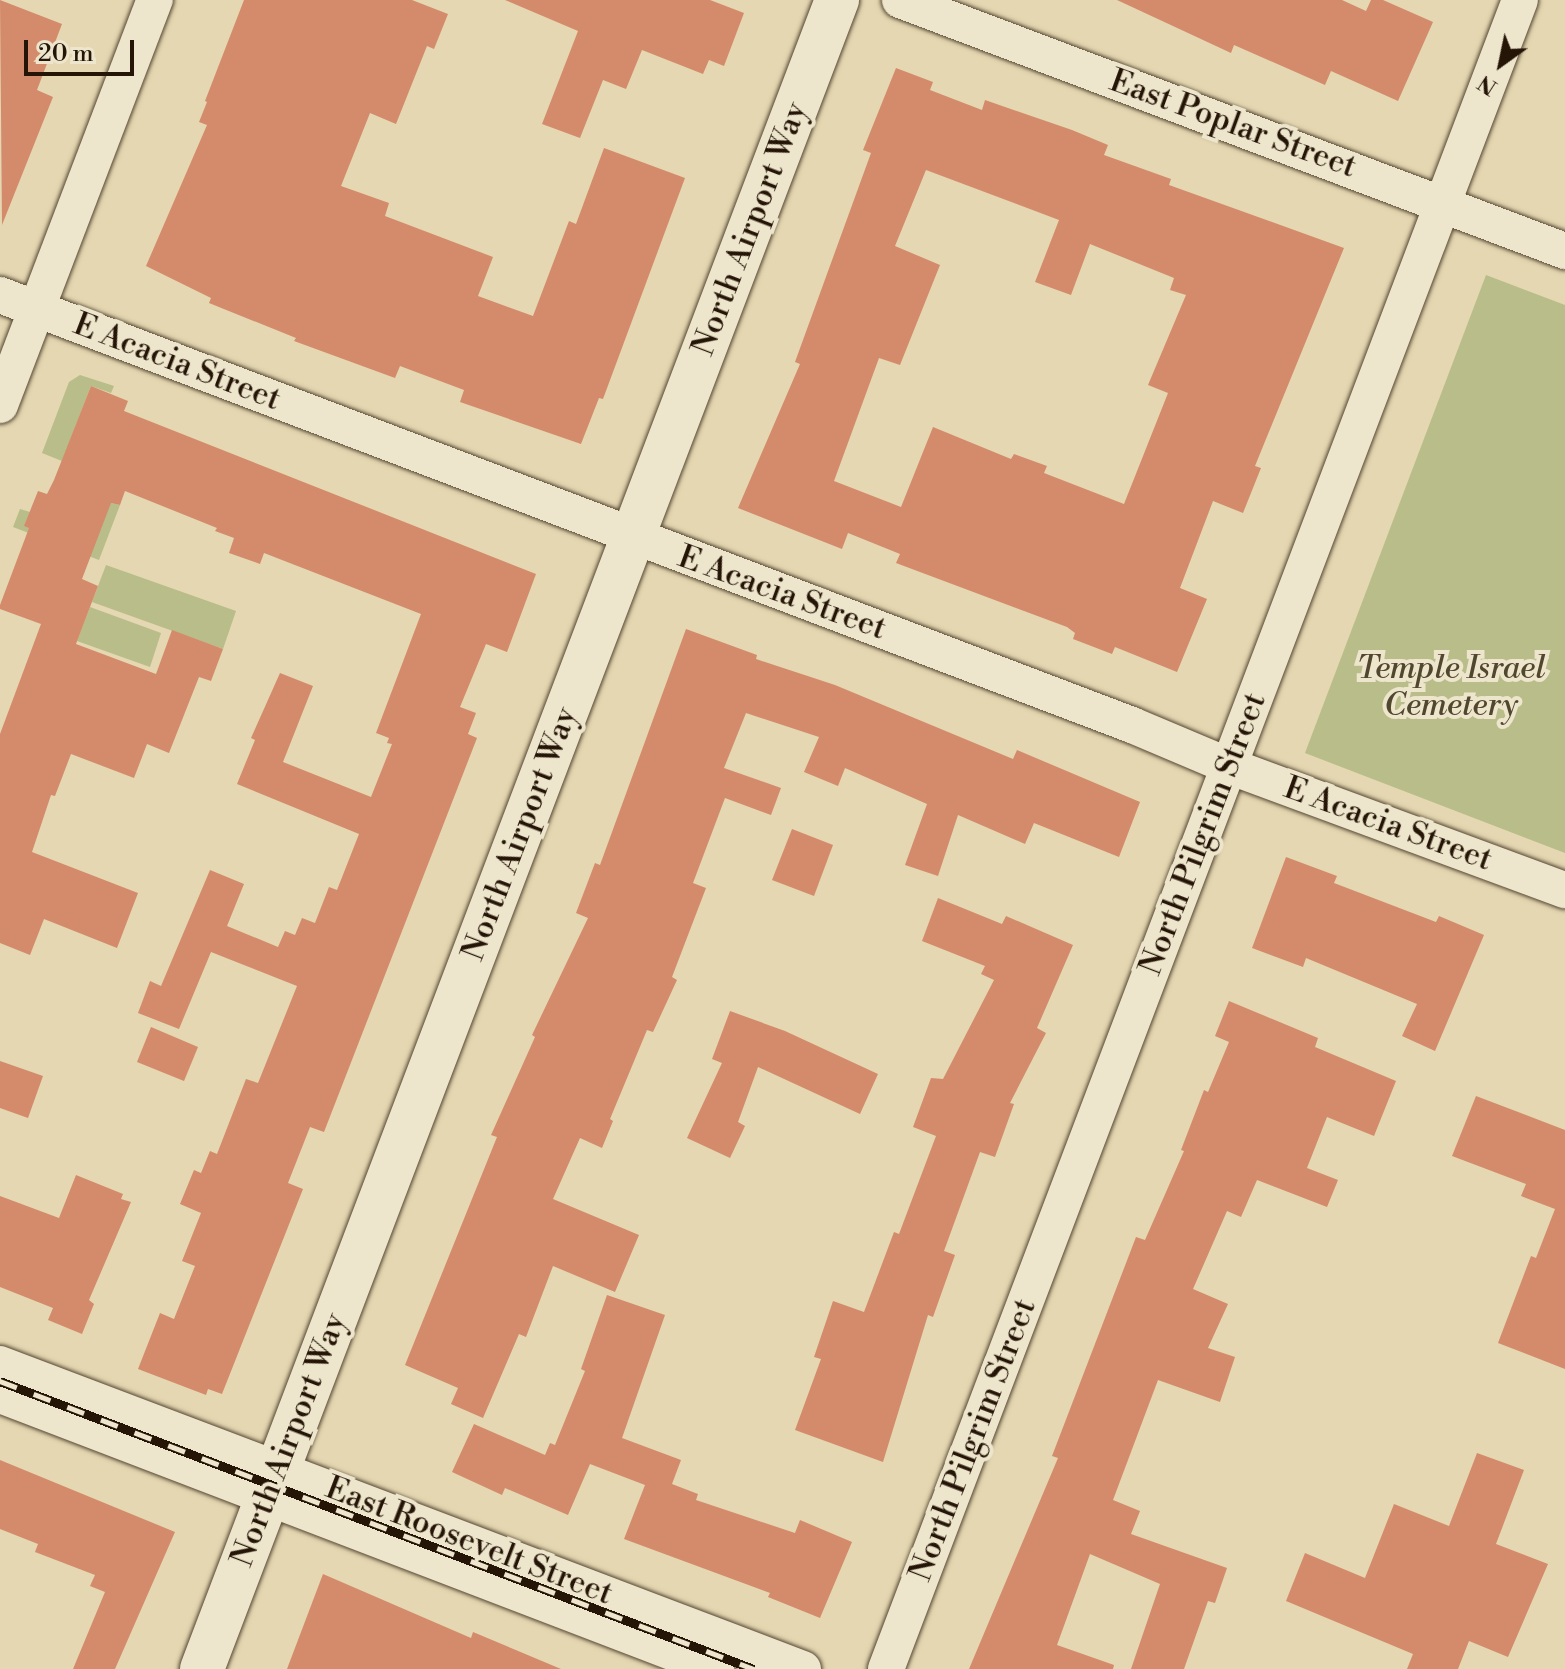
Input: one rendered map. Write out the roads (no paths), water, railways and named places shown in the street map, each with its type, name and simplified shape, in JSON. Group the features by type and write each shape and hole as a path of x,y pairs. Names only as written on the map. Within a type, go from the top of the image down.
{"main road":[{"name":"North Airport Way","path":"202,1669 837,0"}],"street":[{"path":"0,405 155,0"},
{"name":"East Poplar Street","path":"900,0 1443,202 1565,251"},
{"name":"North Pilgrim Street","path":"886,1669 1520,0"},
{"name":"E Acacia Street","path":"0,295 1118,720 1229,766 1565,890"},
{"name":"East Roosevelt Street","path":"0,1364 273,1483 716,1669"},
{"name":"East Roosevelt Street","path":"0,1395 273,1483 803,1669"}],"railway":[{"path":"0,1381 754,1669"}],"park label":[{"name":"Temple Israel Cemetery","path":"1451,688"}]}
